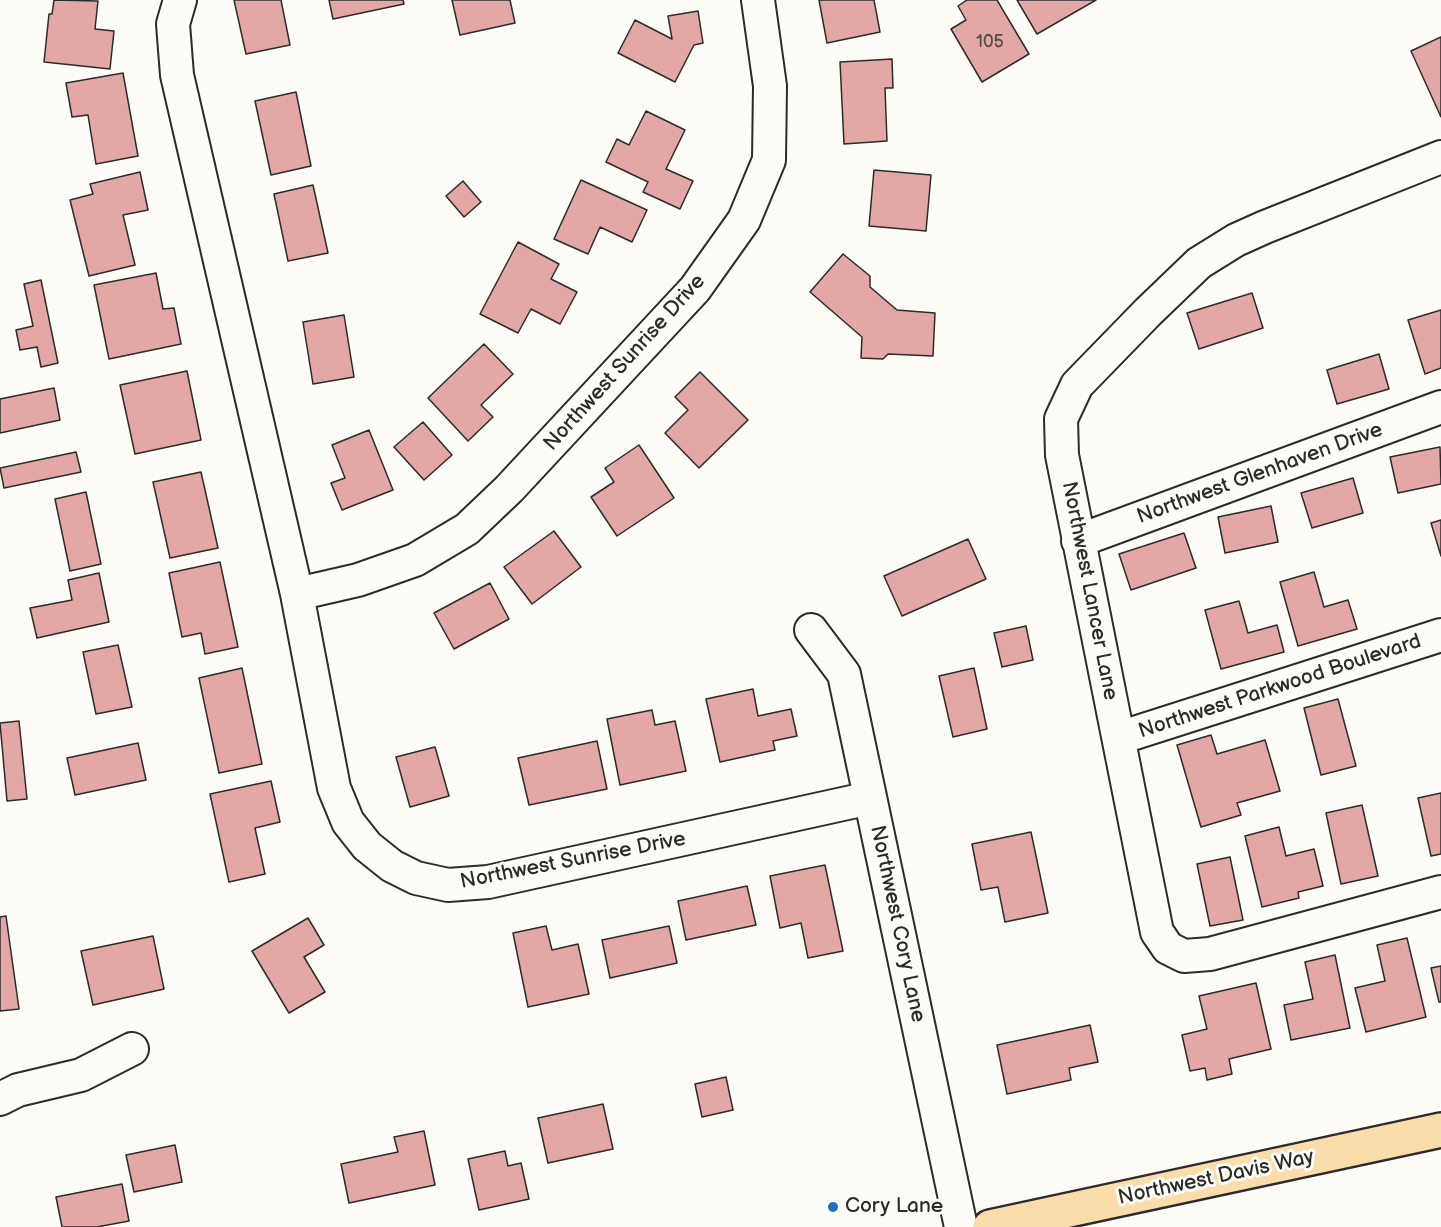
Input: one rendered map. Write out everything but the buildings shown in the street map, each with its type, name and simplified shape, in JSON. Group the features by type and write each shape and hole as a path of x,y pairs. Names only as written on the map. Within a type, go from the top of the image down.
{"main road":[{"name":"Northwest Davis Way","path":"990,1227 1441,1130"}],"street":[{"name":"Northwest Sunrise Drive","path":"180,0 173,24 177,75 297,594 331,776 348,822 367,846 392,866 416,878 448,885 488,882 870,798"},
{"name":"Northwest Sunrise Drive","path":"297,594 358,580 415,560 468,529 509,489 695,289 744,220 769,160 770,86 758,0"},
{"name":"Northwest Lancer Lane","path":"1441,157 1236,240 1199,263 1077,386 1061,419 1062,454 1078,541 1157,932 1168,948 1184,956 1210,954 1441,892"},
{"name":"Northwest Glenhaven Drive","path":"1078,541 1441,407"},
{"name":"Northwest Cory Lane","path":"811,630 844,674 962,1227"},
{"name":"Northwest Parkwood Boulevard","path":"1119,738 1441,635"},
{"path":"0,1099 18,1090 81,1075 132,1049"}],"place":[{"name":"Cory Lane","path":"833,1207"}]}
